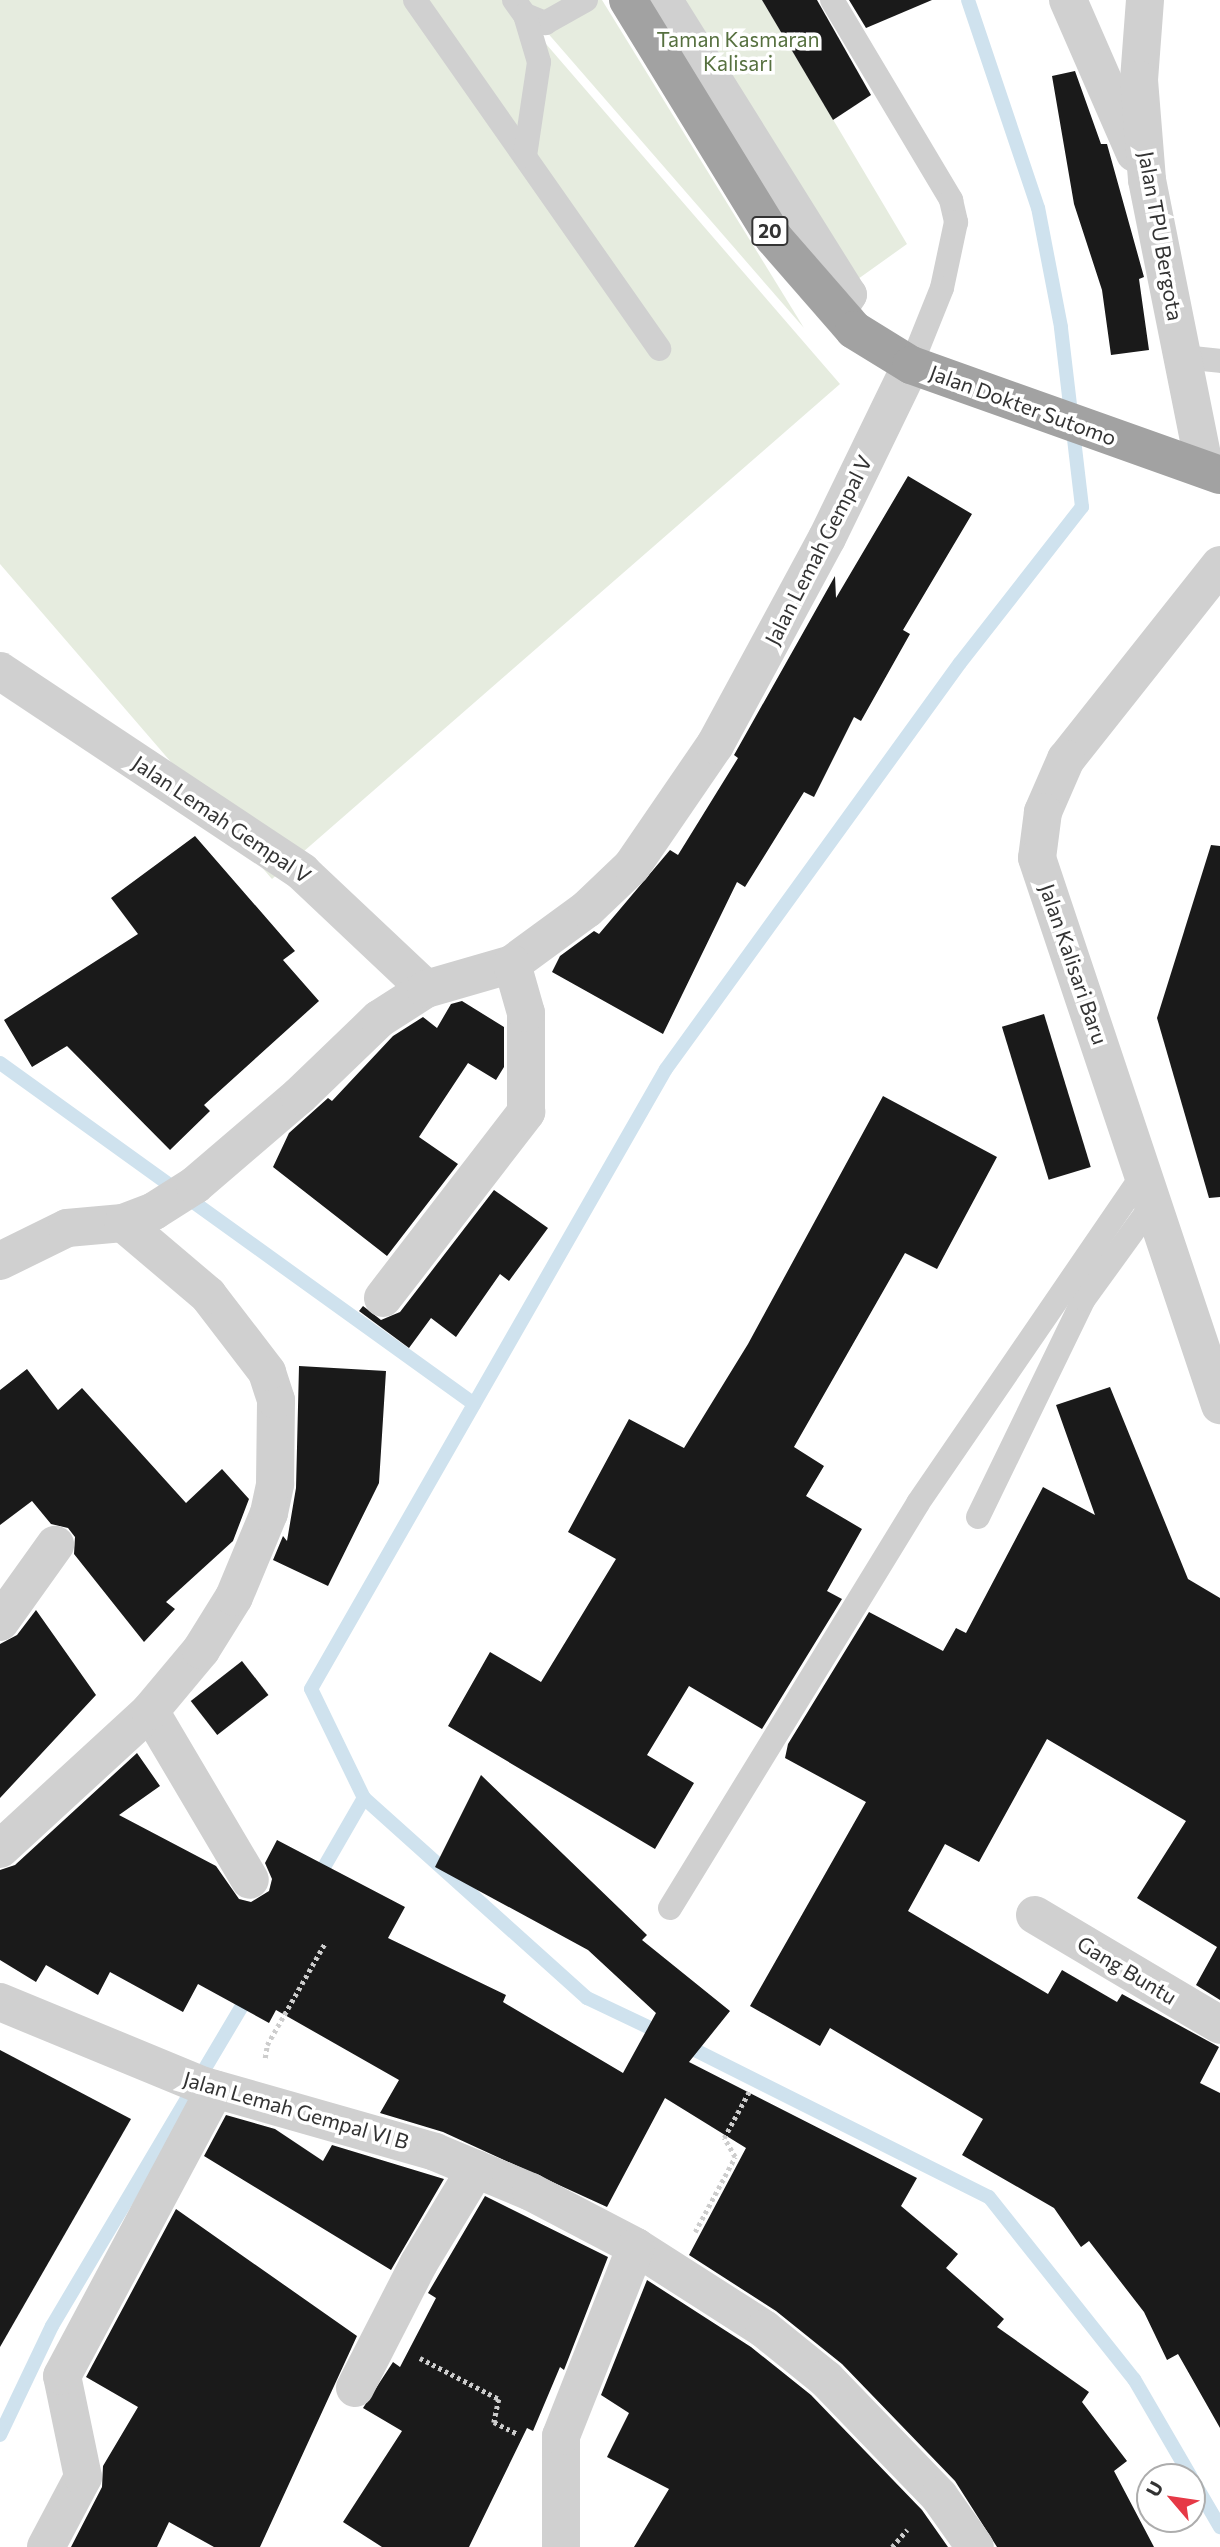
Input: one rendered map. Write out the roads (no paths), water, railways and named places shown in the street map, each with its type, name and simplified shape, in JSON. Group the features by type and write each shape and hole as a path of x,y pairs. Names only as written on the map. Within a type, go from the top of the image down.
{"highway":[{"name":"Jalan Dokter Sutomo","path":"628,0 773,237 837,313 879,350 980,391 1213,472"}],"street":[{"path":"665,0 849,294 837,313"},
{"path":"1068,0 1147,180"},
{"name":"Jalan TPU Bergota","path":"1145,0 1139,80 1147,180 1183,357 1213,472"},
{"name":"Jalan Lemah Gempal V","path":"0,1261 67,1228 139,1217 195,1185 379,1019 426,989 512,964 587,909 632,866 715,745 827,538 911,365"},
{"name":"Jalan Kalisari Baru","path":"1220,565 1066,759 1043,812 1037,858 1213,1364 1220,1405"},
{"name":"Jalan Lemah Gempal V","path":"0,671 302,872 426,989"},
{"path":"383,1298 526,1112 526,1013 512,964"},
{"path":"0,1849 150,1711 201,1650 234,1597 269,1513 279,1447 267,1372 243,1334 139,1217"},
{"path":"0,1622 55,1545"},
{"path":"150,1711 250,1880"},
{"name":"Gang Buntu","path":"1035,1915 1220,2025"},
{"name":"Jalan Lemah Gempal VI B","path":"0,2002 166,2072 222,2091 359,2127 476,2169 636,2247 676,2270 826,2379 939,2496 975,2547"},
{"path":"46,2547 83,2477 62,2376 222,2091"},
{"path":"355,2388 419,2263 476,2169"},
{"path":"561,2547 558,2456 568,2407 636,2247"}],"lane":[{"path":"415,0 659,349"},
{"path":"520,7 545,23 586,0"},
{"name":"Jalan Lemah Gempal V","path":"832,0 951,200 956,222 942,288 911,365"},
{"path":"520,7 539,62 525,156"},
{"path":"1183,357 1220,361"},
{"path":"978,1517 1084,1299 1150,1186"},
{"path":"670,1908 918,1503 1150,1186"}],"waterway":[{"path":"316,1881 364,1798 311,1689 666,1069 960,663 1082,507 1061,327 1038,208 968,0"},
{"path":"0,1063 474,1404"},
{"path":"364,1798 587,1998 665,2035"},
{"path":"0,2435 52,2326 250,1992"},
{"path":"683,2044 989,2197 1134,2379 1183,2463"},
{"path":"1206,2503 1220,2527"}],"park label":[{"name":"Taman Kasmaran Kalisari","path":"738,51"}]}
